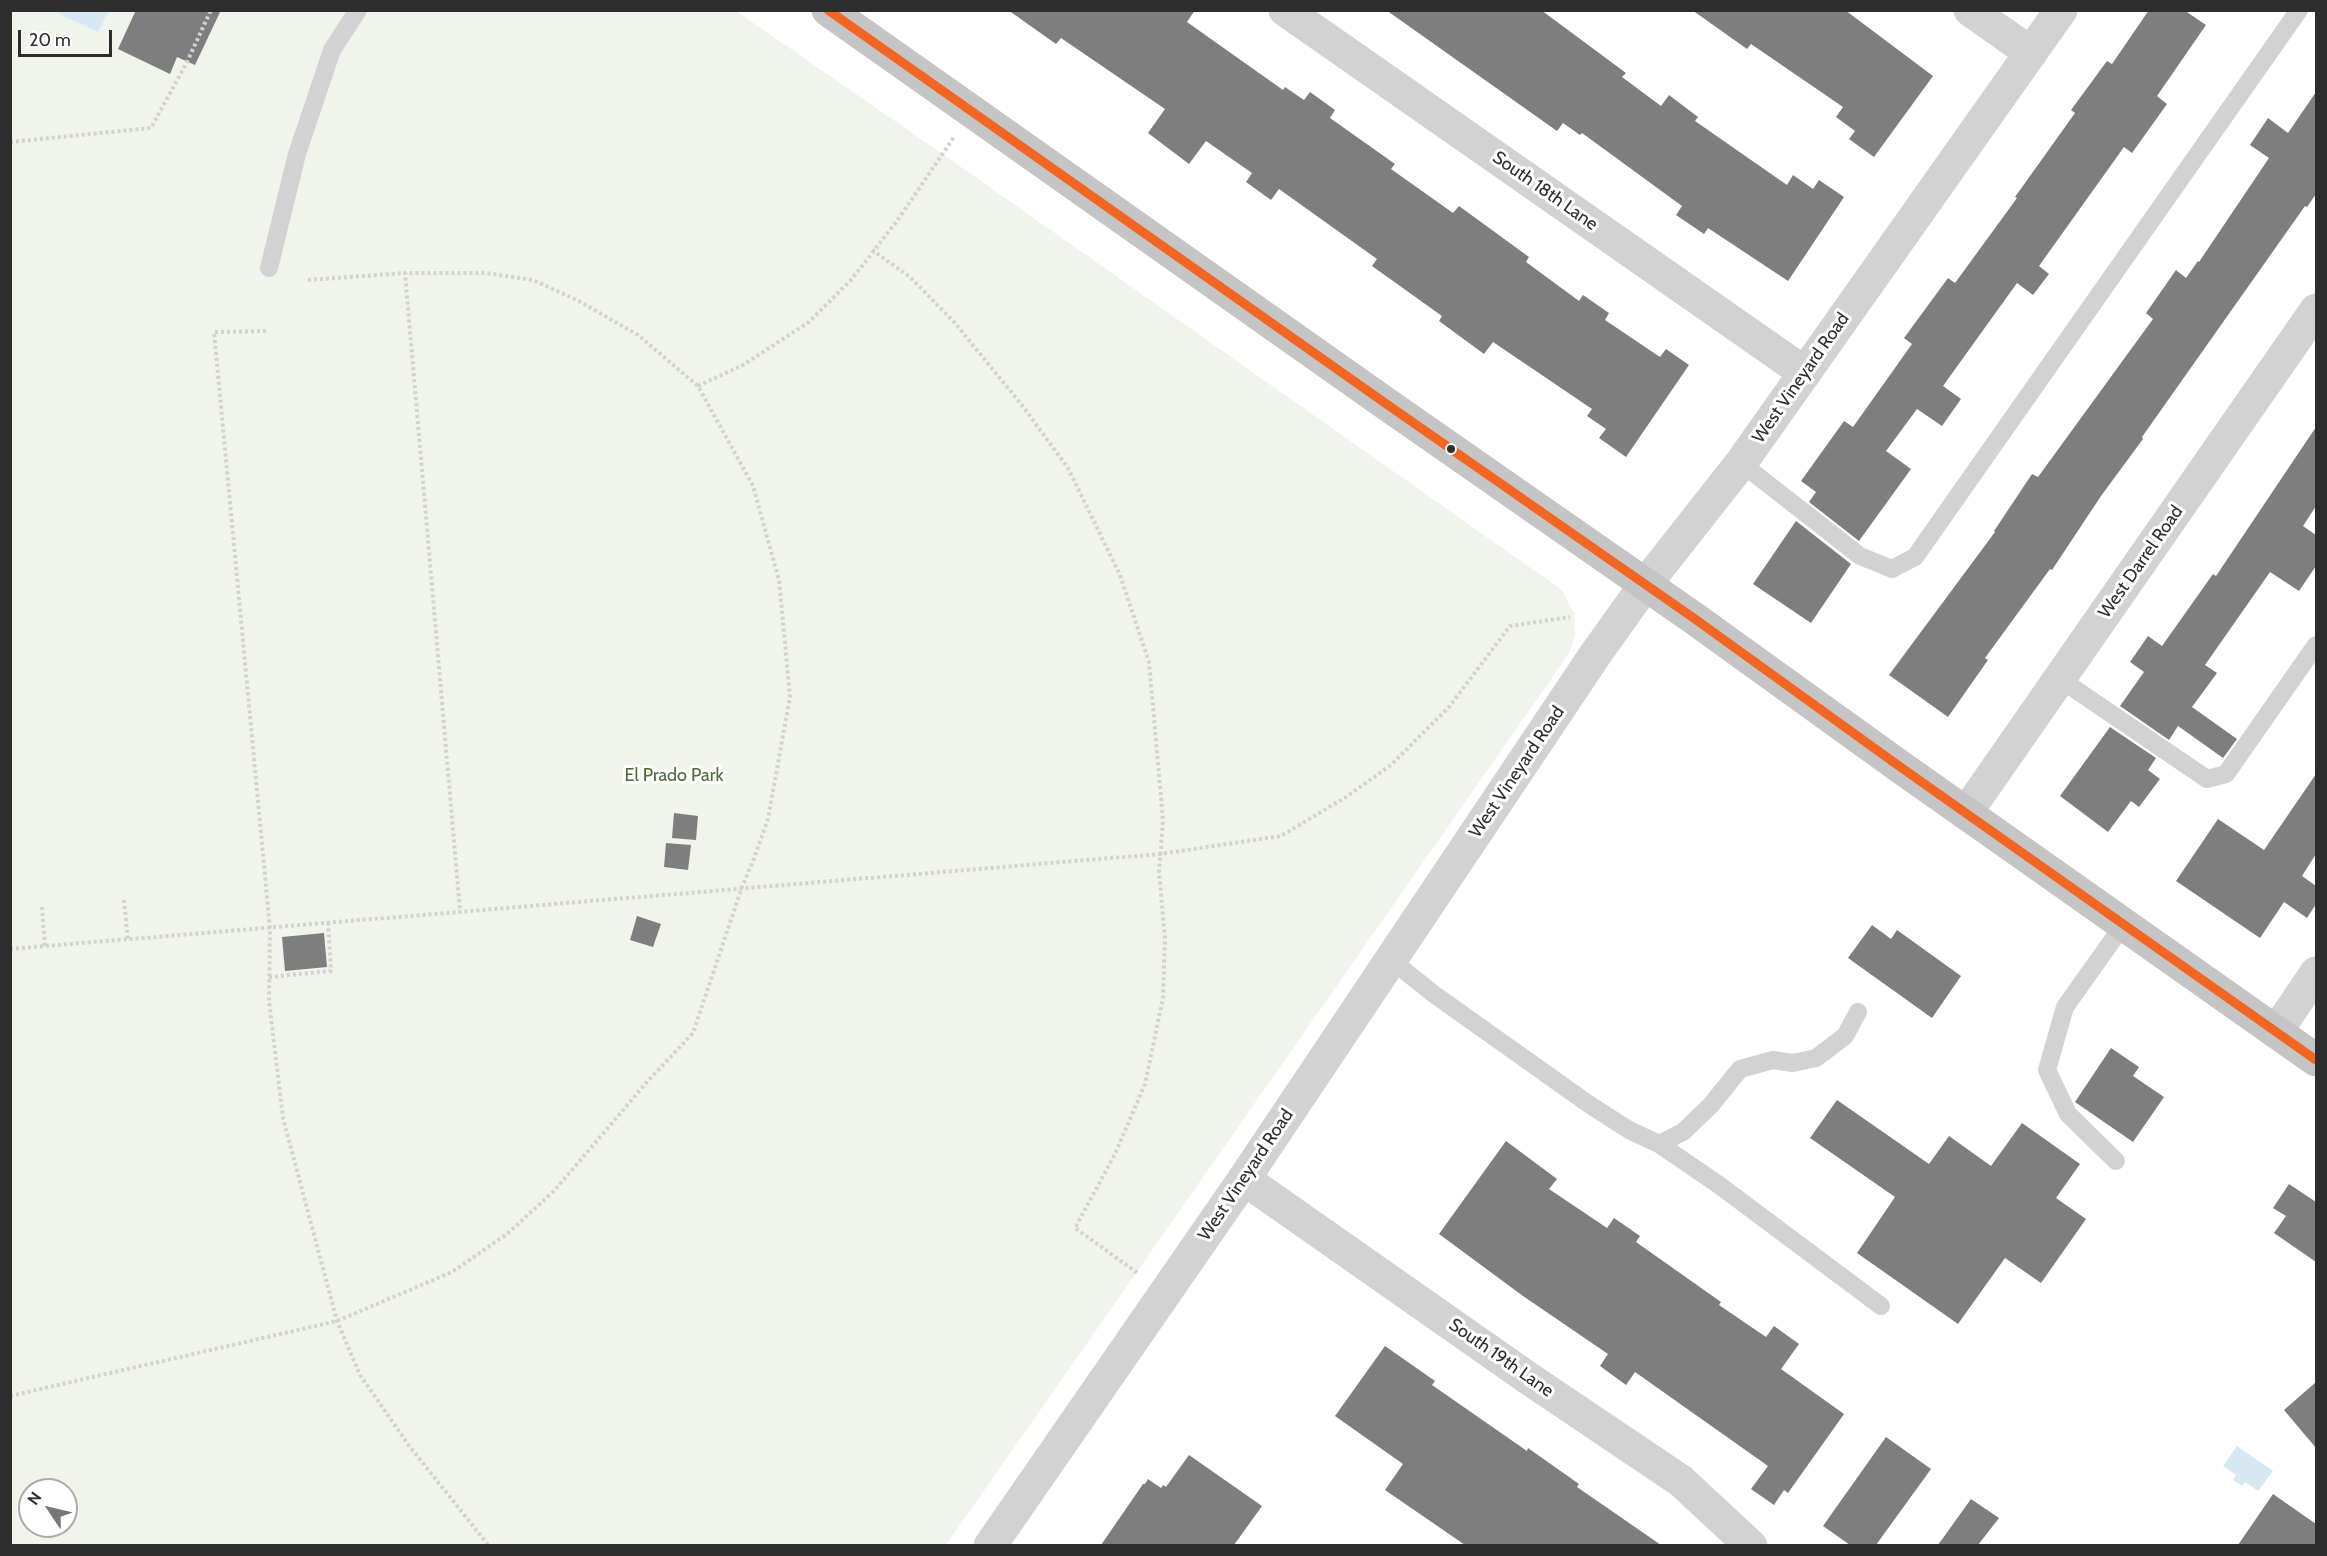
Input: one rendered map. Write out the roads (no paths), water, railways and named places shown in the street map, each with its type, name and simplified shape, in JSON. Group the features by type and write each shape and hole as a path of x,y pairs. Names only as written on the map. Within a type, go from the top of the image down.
{"main road":[{"path":"828,10 1695,619 2316,1060"}],"street":[{"name":"South 18th Lane","path":"1285,10 1805,373"},
{"path":"1970,10 2031,53"},
{"name":"West Vineyard Road","path":"990,1545 1244,1179 1591,662 1645,585 1741,464 2061,10"},
{"name":"West Darrel Road","path":"1966,813 2316,310"},
{"path":"2276,1032 2316,973"},
{"name":"South 19th Lane","path":"1244,1179 1528,1378 1681,1481 1751,1545"}],"lane":[{"path":"269,268 297,154 332,50 358,10"},
{"path":"1741,464 1860,556 1892,569 1915,557 2299,10"},
{"path":"2060,679 2207,779 2226,774 2316,645"},
{"path":"2116,1161 2068,1114 2047,1070 2065,1007 2124,924"},
{"path":"1390,960 1435,995 1590,1105 1629,1130 1659,1144 1719,1185 1881,1306"},
{"path":"1659,1144 1683,1132 1710,1105 1740,1069 1773,1060 1793,1063 1816,1058 1845,1036 1858,1012"}],"park label":[{"name":"El Prado Park","path":"674,776"}]}
